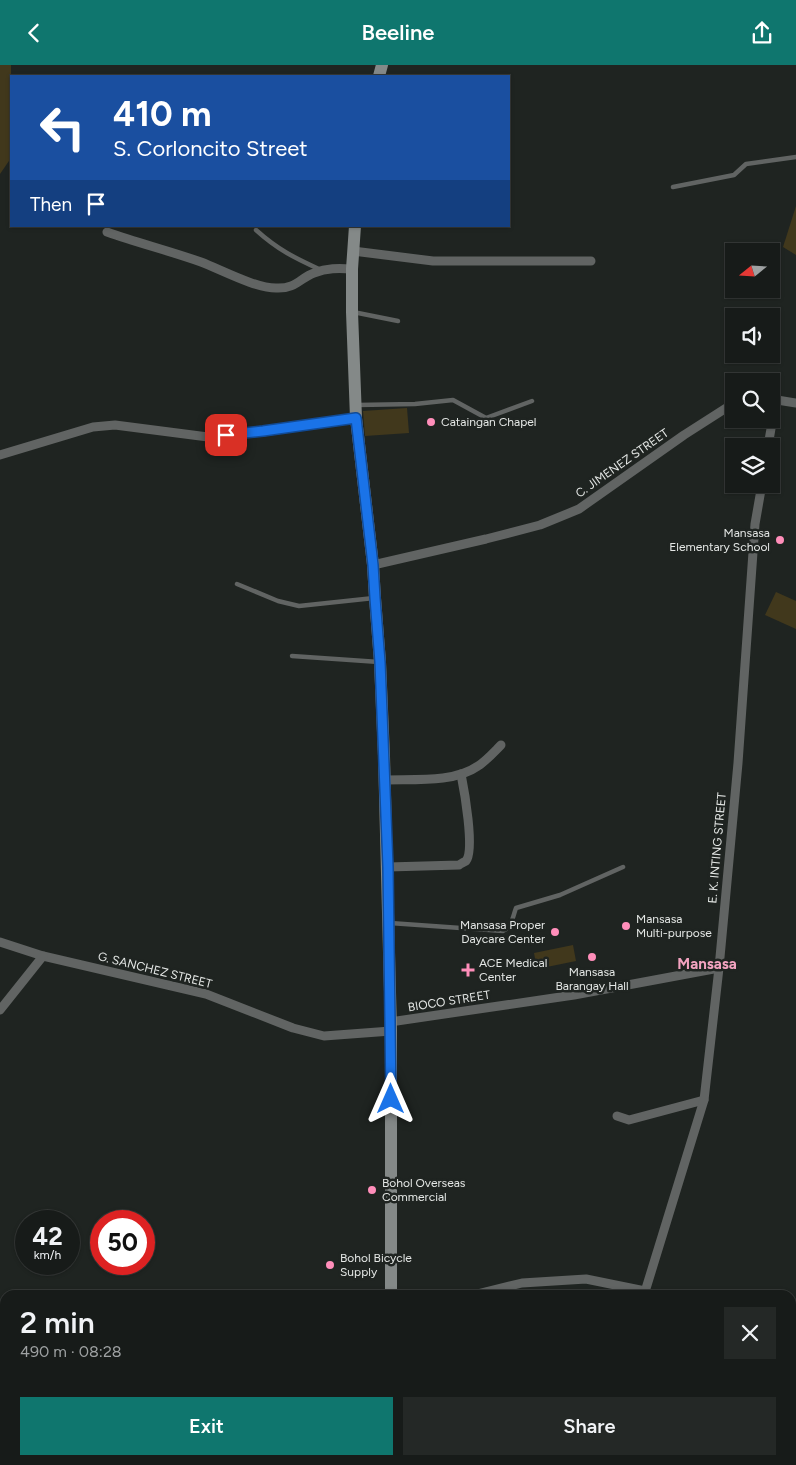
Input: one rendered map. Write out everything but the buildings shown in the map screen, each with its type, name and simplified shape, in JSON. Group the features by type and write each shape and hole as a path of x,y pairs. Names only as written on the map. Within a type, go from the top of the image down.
{"main road":[{"path":"355,227 352,312 356,412 373,565 380,662 388,867 391,1290"}],"street":[{"path":"107,232 128,240 170,251 254,283 276,288 294,285 312,273 322,270 330,268 352,269"},
{"path":"354,251 433,261 591,261"},
{"path":"780,401 796,403"},
{"name":"C. JIMENEZ STREET","path":"373,565 540,525 579,509 684,435 725,409"},
{"path":"0,455 93,427 116,425 208,437 263,431 356,412"},
{"name":"E. K. INTING STREET","path":"646,1290 704,1100 719,968 738,763 755,524 760,493"},
{"path":"385,780 443,778 461,775 478,766 501,745"},
{"path":"388,867 459,865 466,861 469,853 468,809 461,775"},
{"name":"G. SANCHEZ STREET","path":"0,942 43,956 206,994 293,1028 324,1036 390,1027"},
{"path":"0,1010 43,956"},
{"name":"BIOCO STREET","path":"390,1027 719,968"},
{"path":"617,1116 629,1120 704,1100"},
{"path":"493,1290 522,1283 586,1279 632,1290"}],"lane":[{"path":"673,187 734,175 746,164 796,157"},
{"path":"256,230 269,242 292,257 322,270"},
{"path":"352,312 398,321"},
{"path":"356,412 453,401 486,419 532,401"},
{"path":"237,584 278,601 299,606 375,598"},
{"path":"292,656 380,662"},
{"path":"389,923 503,931 510,925 516,908 560,895 624,867"}],"shaded area":[{"path":"0,65 11,65 10,159 0,174"},
{"path":"796,206 796,255 783,247"},
{"path":"407,408 409,433 365,436 363,411"},
{"path":"776,592 796,601 796,629 765,615"},
{"path":"573,945 576,961 537,969 534,953"}],"place":[{"name":"Cataingan Chapel","path":"431,422"},
{"name":"Mansasa Elementary School","path":"780,540"},
{"name":"Mansasa Multi-purpose","path":"626,926"},
{"name":"Mansasa Proper Daycare Center","path":"555,932"},
{"name":"Mansasa Barangay Hall","path":"592,957"},
{"name":"ACE Medical Center","path":"468,970"},
{"name":"Bohol Overseas Commercial","path":"372,1190"},
{"name":"Bohol Bicycle Supply","path":"330,1265"}],"district":[{"name":"Mansasa","path":"707,964"}],"route":[{"path":"226,435 356,418 373,565 380,662 388,867 391,1099"}]}
